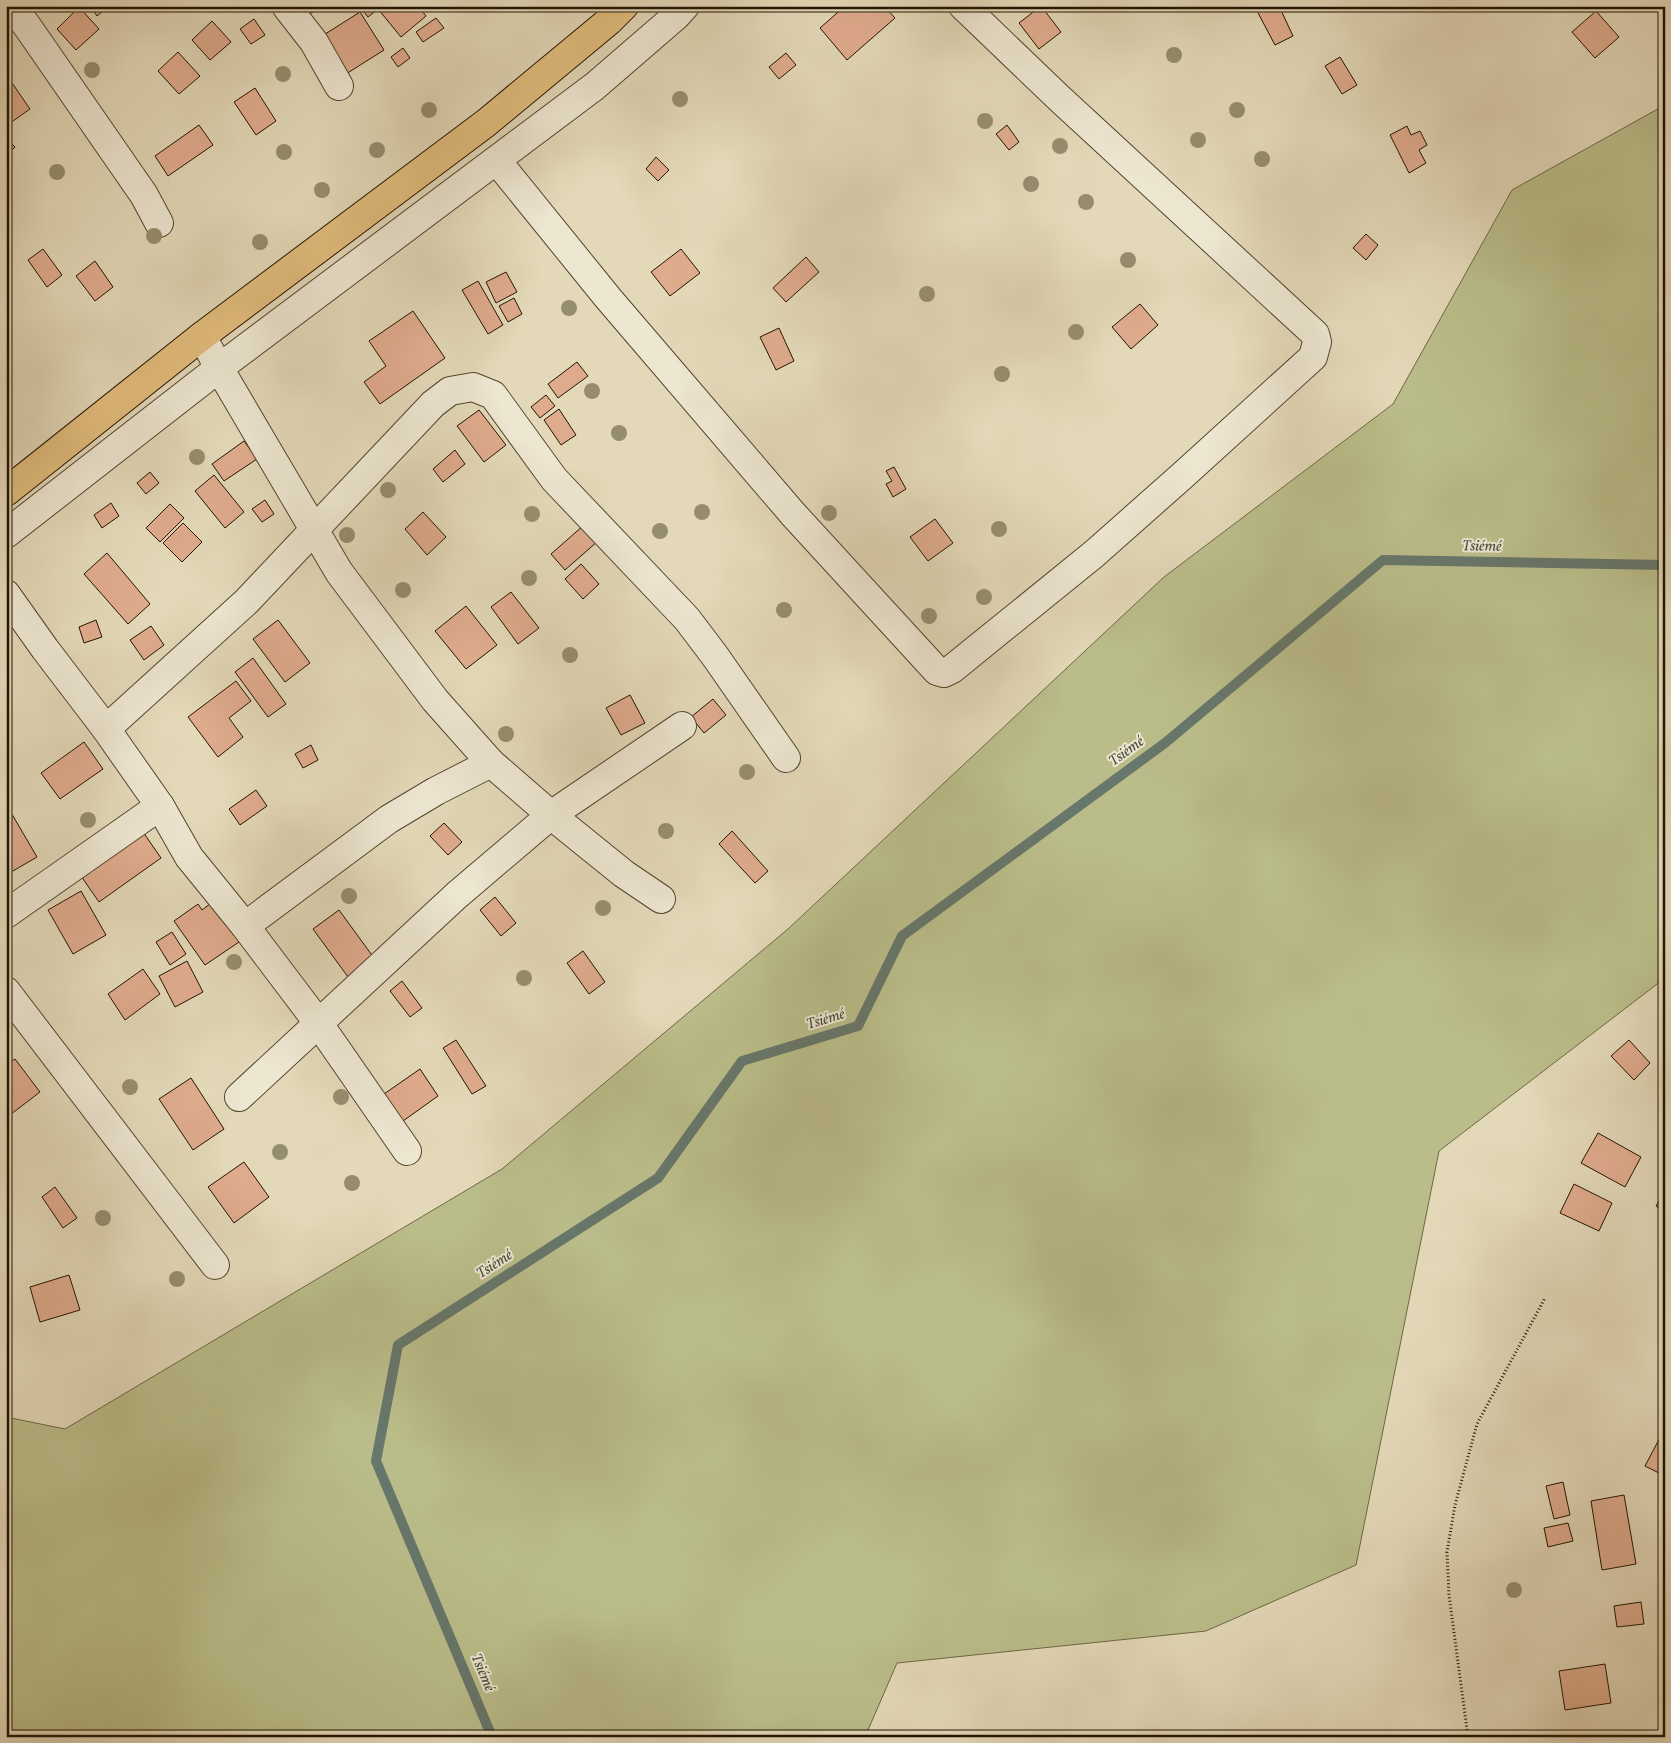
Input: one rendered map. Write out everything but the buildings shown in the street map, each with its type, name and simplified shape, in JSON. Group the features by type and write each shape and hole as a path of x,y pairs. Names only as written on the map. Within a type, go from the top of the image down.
{"main road":[{"path":"6,492 202,336 486,122 609,21 624,6"}],"street":[{"path":"12,6 139,186 159,223"},
{"path":"286,6 314,42 339,86"},
{"path":"6,534 219,368 595,86 685,6"},
{"path":"497,161 608,298 793,514 937,672 944,673 952,669 1086,560 1182,476 1313,357 1317,342 1314,334 1059,98 963,6"},
{"path":"202,336 339,572 435,700 491,762 551,815 624,874 661,899"},
{"path":"106,729 247,602 433,404 450,391 473,387 494,395 554,479 687,619 786,758"},
{"path":"6,594 106,729 160,806 189,857 245,926 319,1024 407,1151"},
{"path":"239,1097 457,895 551,815 682,726"},
{"path":"245,926 389,819 436,791 491,762"},
{"path":"6,914 160,806"},
{"path":"6,991 215,1265"}],"path":[{"path":"1468,1737 1449,1595 1447,1552 1455,1505 1477,1424 1545,1298"}],"green space":[{"path":"1665,105 1665,978 1439,1151 1356,1565 1206,1631 897,1663 865,1737 6,1737 6,1417 65,1429 502,1169 788,929 1164,577 1393,404 1512,190"}],"waterway":[{"name":"Tsiémé","path":"492,1737 376,1461 398,1345 658,1178 742,1061 858,1026 902,936 1165,743 1383,560 1665,565"}]}
